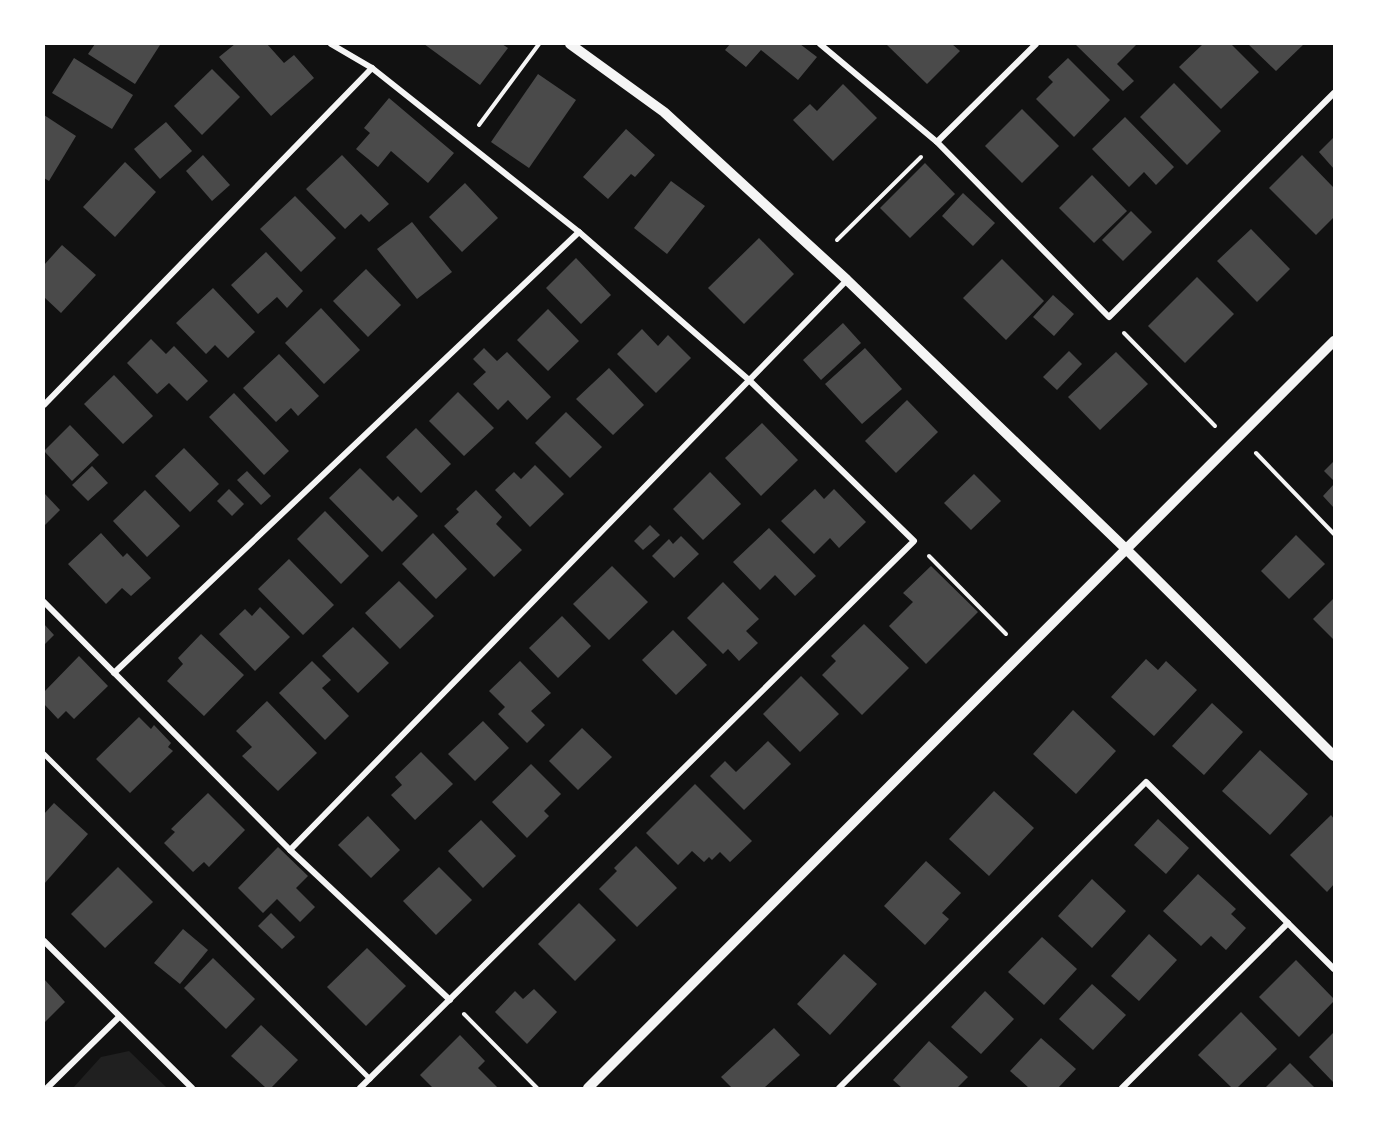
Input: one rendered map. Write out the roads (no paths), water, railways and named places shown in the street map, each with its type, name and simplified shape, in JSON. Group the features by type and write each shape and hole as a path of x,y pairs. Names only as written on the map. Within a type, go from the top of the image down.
{"street":[{"path":"331,44 372,68 579,232 749,380 914,541 360,1089"},
{"path":"570,44 663,112 847,280 1126,549 1335,756"},
{"path":"820,44 937,142 1109,317 1335,93"},
{"path":"937,142 1035,44"},
{"path":"44,405 372,68"},
{"path":"114,673 579,232"},
{"path":"290,850 847,280"},
{"path":"588,1089 1335,340"},
{"path":"44,602 290,850 450,1000"},
{"path":"44,754 370,1079"},
{"path":"839,1089 1146,782 1335,969"},
{"path":"1122,1089 1288,923"},
{"path":"44,941 192,1089"},
{"path":"47,1089 119,1017"}]}
